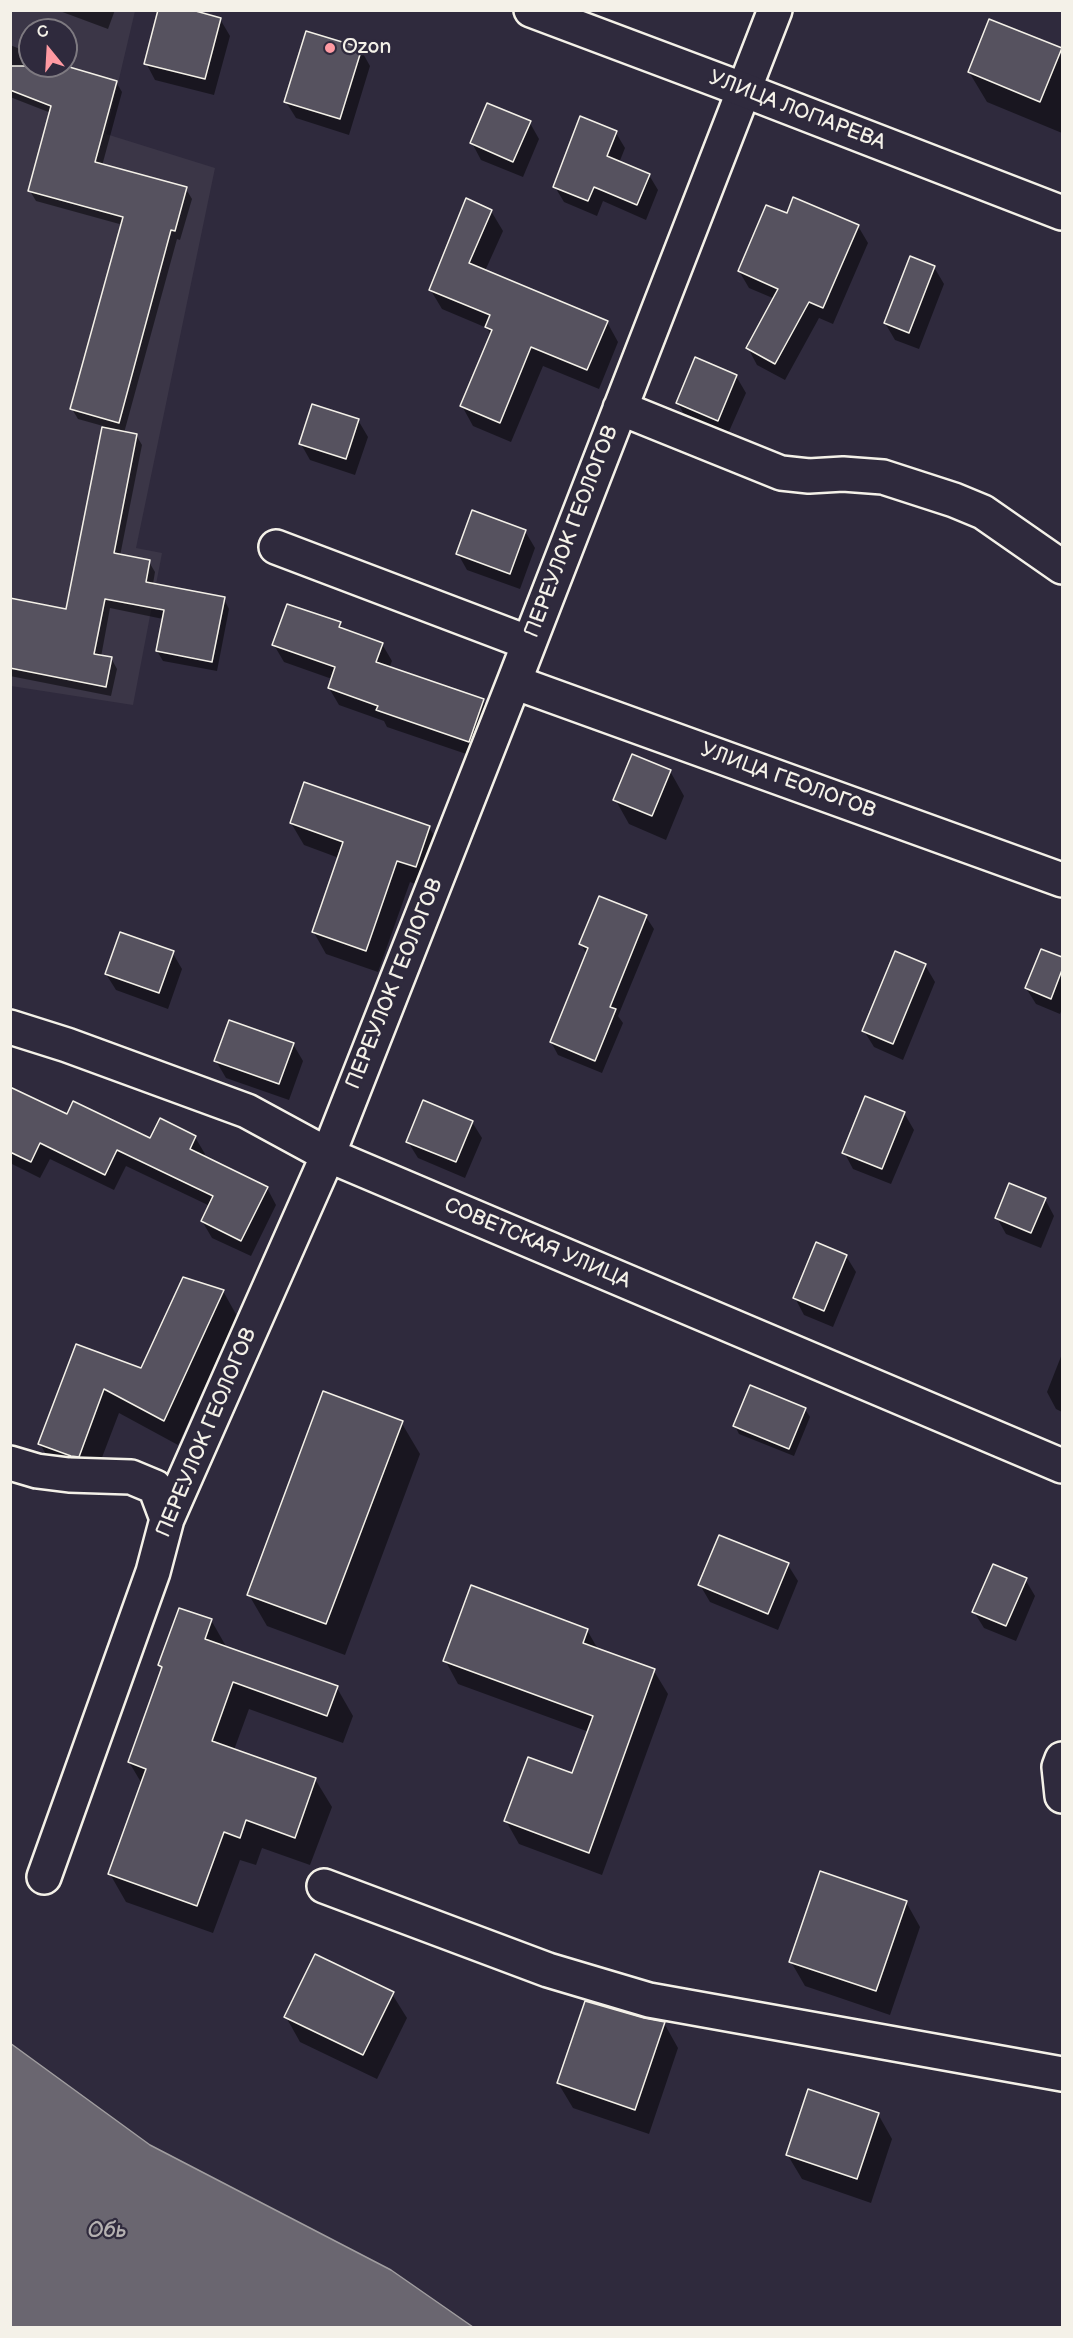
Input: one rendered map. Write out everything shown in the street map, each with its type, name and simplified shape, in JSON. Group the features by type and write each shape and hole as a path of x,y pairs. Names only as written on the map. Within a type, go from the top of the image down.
{"street":[{"name":"УЛИЦА ЛОПАРЕВА","path":"531,10 1062,213"},
{"name":"ПЕРЕУЛОК ГЕОЛОГОВ","path":"44,1877 153,1572 167,1519 328,1155 775,10"},
{"path":"620,408 781,473 809,476 843,474 883,477 954,500 983,512 1062,567"},
{"path":"276,547 529,644"},
{"name":"УЛИЦА ГЕОЛОГОВ","path":"514,682 1062,880"},
{"name":"СОВЕТСКАЯ УЛИЦА","path":"10,1028 67,1045 247,1111 328,1155 1062,1466"},
{"path":"10,1463 36,1471 69,1475 131,1477 155,1487 167,1519"},
{"path":"1062,1759 1059,1767 1062,1796"},
{"path":"324,1886 548,1970 649,2000 1062,2074"}],"shaded area":[{"path":"10,11 135,11 106,134 215,168 136,548 162,553 133,705 11,686"}],"water":[{"name":"Обь","path":"10,2043 150,2145 391,2270 473,2327 11,2327"}],"building":[{"path":"158,10 192,10 221,18 205,79 144,64"},
{"path":"989,19 1062,48 1040,102 968,72"},
{"path":"306,31 362,48 340,119 284,102"},
{"path":"10,66 18,66 18,78 78,78 78,70 117,81 95,162 187,187 175,231 171,230 119,423 70,409 123,217 28,191 51,106 10,90"},
{"path":"487,103 531,121 513,162 470,143"},
{"path":"580,116 617,131 607,156 650,174 637,205 594,187 588,201 553,187"},
{"path":"793,197 859,225 823,308 809,302 775,364 746,348 778,289 738,271 766,205 787,213"},
{"path":"466,198 492,210 469,263 608,321 587,370 531,347 500,423 460,406 492,330 485,327 490,315 429,290"},
{"path":"910,256 935,266 909,333 884,323"},
{"path":"695,357 737,375 718,421 676,403"},
{"path":"312,404 359,419 346,459 299,444"},
{"path":"102,427 137,434 114,553 150,560 146,582 225,597 212,662 156,651 164,610 105,599 94,654 112,657 106,687 10,668 10,598 66,609"},
{"path":"472,510 526,530 510,574 456,554"},
{"path":"287,604 341,622 339,627 383,643 376,662 484,699 469,742 376,710 378,706 328,688 335,667 272,645"},
{"path":"632,754 671,770 652,816 613,800"},
{"path":"304,782 430,826 416,867 397,861 366,951 312,932 343,842 290,823"},
{"path":"599,896 647,915 610,1007 616,1009 595,1061 550,1042 588,948 579,944"},
{"path":"120,932 174,951 159,993 105,974"},
{"path":"1041,949 1062,957 1062,970 1051,999 1025,988"},
{"path":"895,951 926,964 893,1044 862,1031"},
{"path":"229,1020 294,1043 279,1084 214,1061"},
{"path":"10,1087 67,1114 73,1101 150,1138 160,1118 196,1136 190,1149 268,1187 241,1241 201,1221 213,1196 117,1150 105,1175 40,1143 31,1162 10,1152"},
{"path":"865,1096 905,1112 882,1169 842,1153"},
{"path":"423,1100 473,1121 456,1162 406,1142"},
{"path":"1009,1183 1046,1198 1031,1233 995,1218"},
{"path":"816,1242 847,1255 824,1311 793,1298"},
{"path":"183,1277 224,1290 164,1421 104,1389 79,1457 38,1444 76,1344 141,1368"},
{"path":"750,1385 806,1408 789,1449 733,1426"},
{"path":"323,1391 403,1421 326,1624 247,1595"},
{"path":"719,1535 789,1563 768,1614 698,1585"},
{"path":"993,1564 1027,1578 1006,1626 972,1612"},
{"path":"471,1585 588,1629 583,1643 655,1669 589,1853 504,1821 528,1757 572,1773 593,1716 443,1661"},
{"path":"179,1608 212,1619 205,1639 338,1686 327,1716 233,1682 212,1741 316,1778 295,1838 246,1820 240,1838 224,1832 197,1906 108,1874 146,1769 128,1762 162,1667 158,1665"},
{"path":"820,1871 907,1901 876,1991 789,1962"},
{"path":"315,1954 394,1992 363,2055 284,2017"},
{"path":"585,2001 665,2022 635,2110 557,2083"},
{"path":"808,2089 879,2113 857,2179 786,2155"}],"place":[{"name":"Ozon","path":"330,48"}]}
